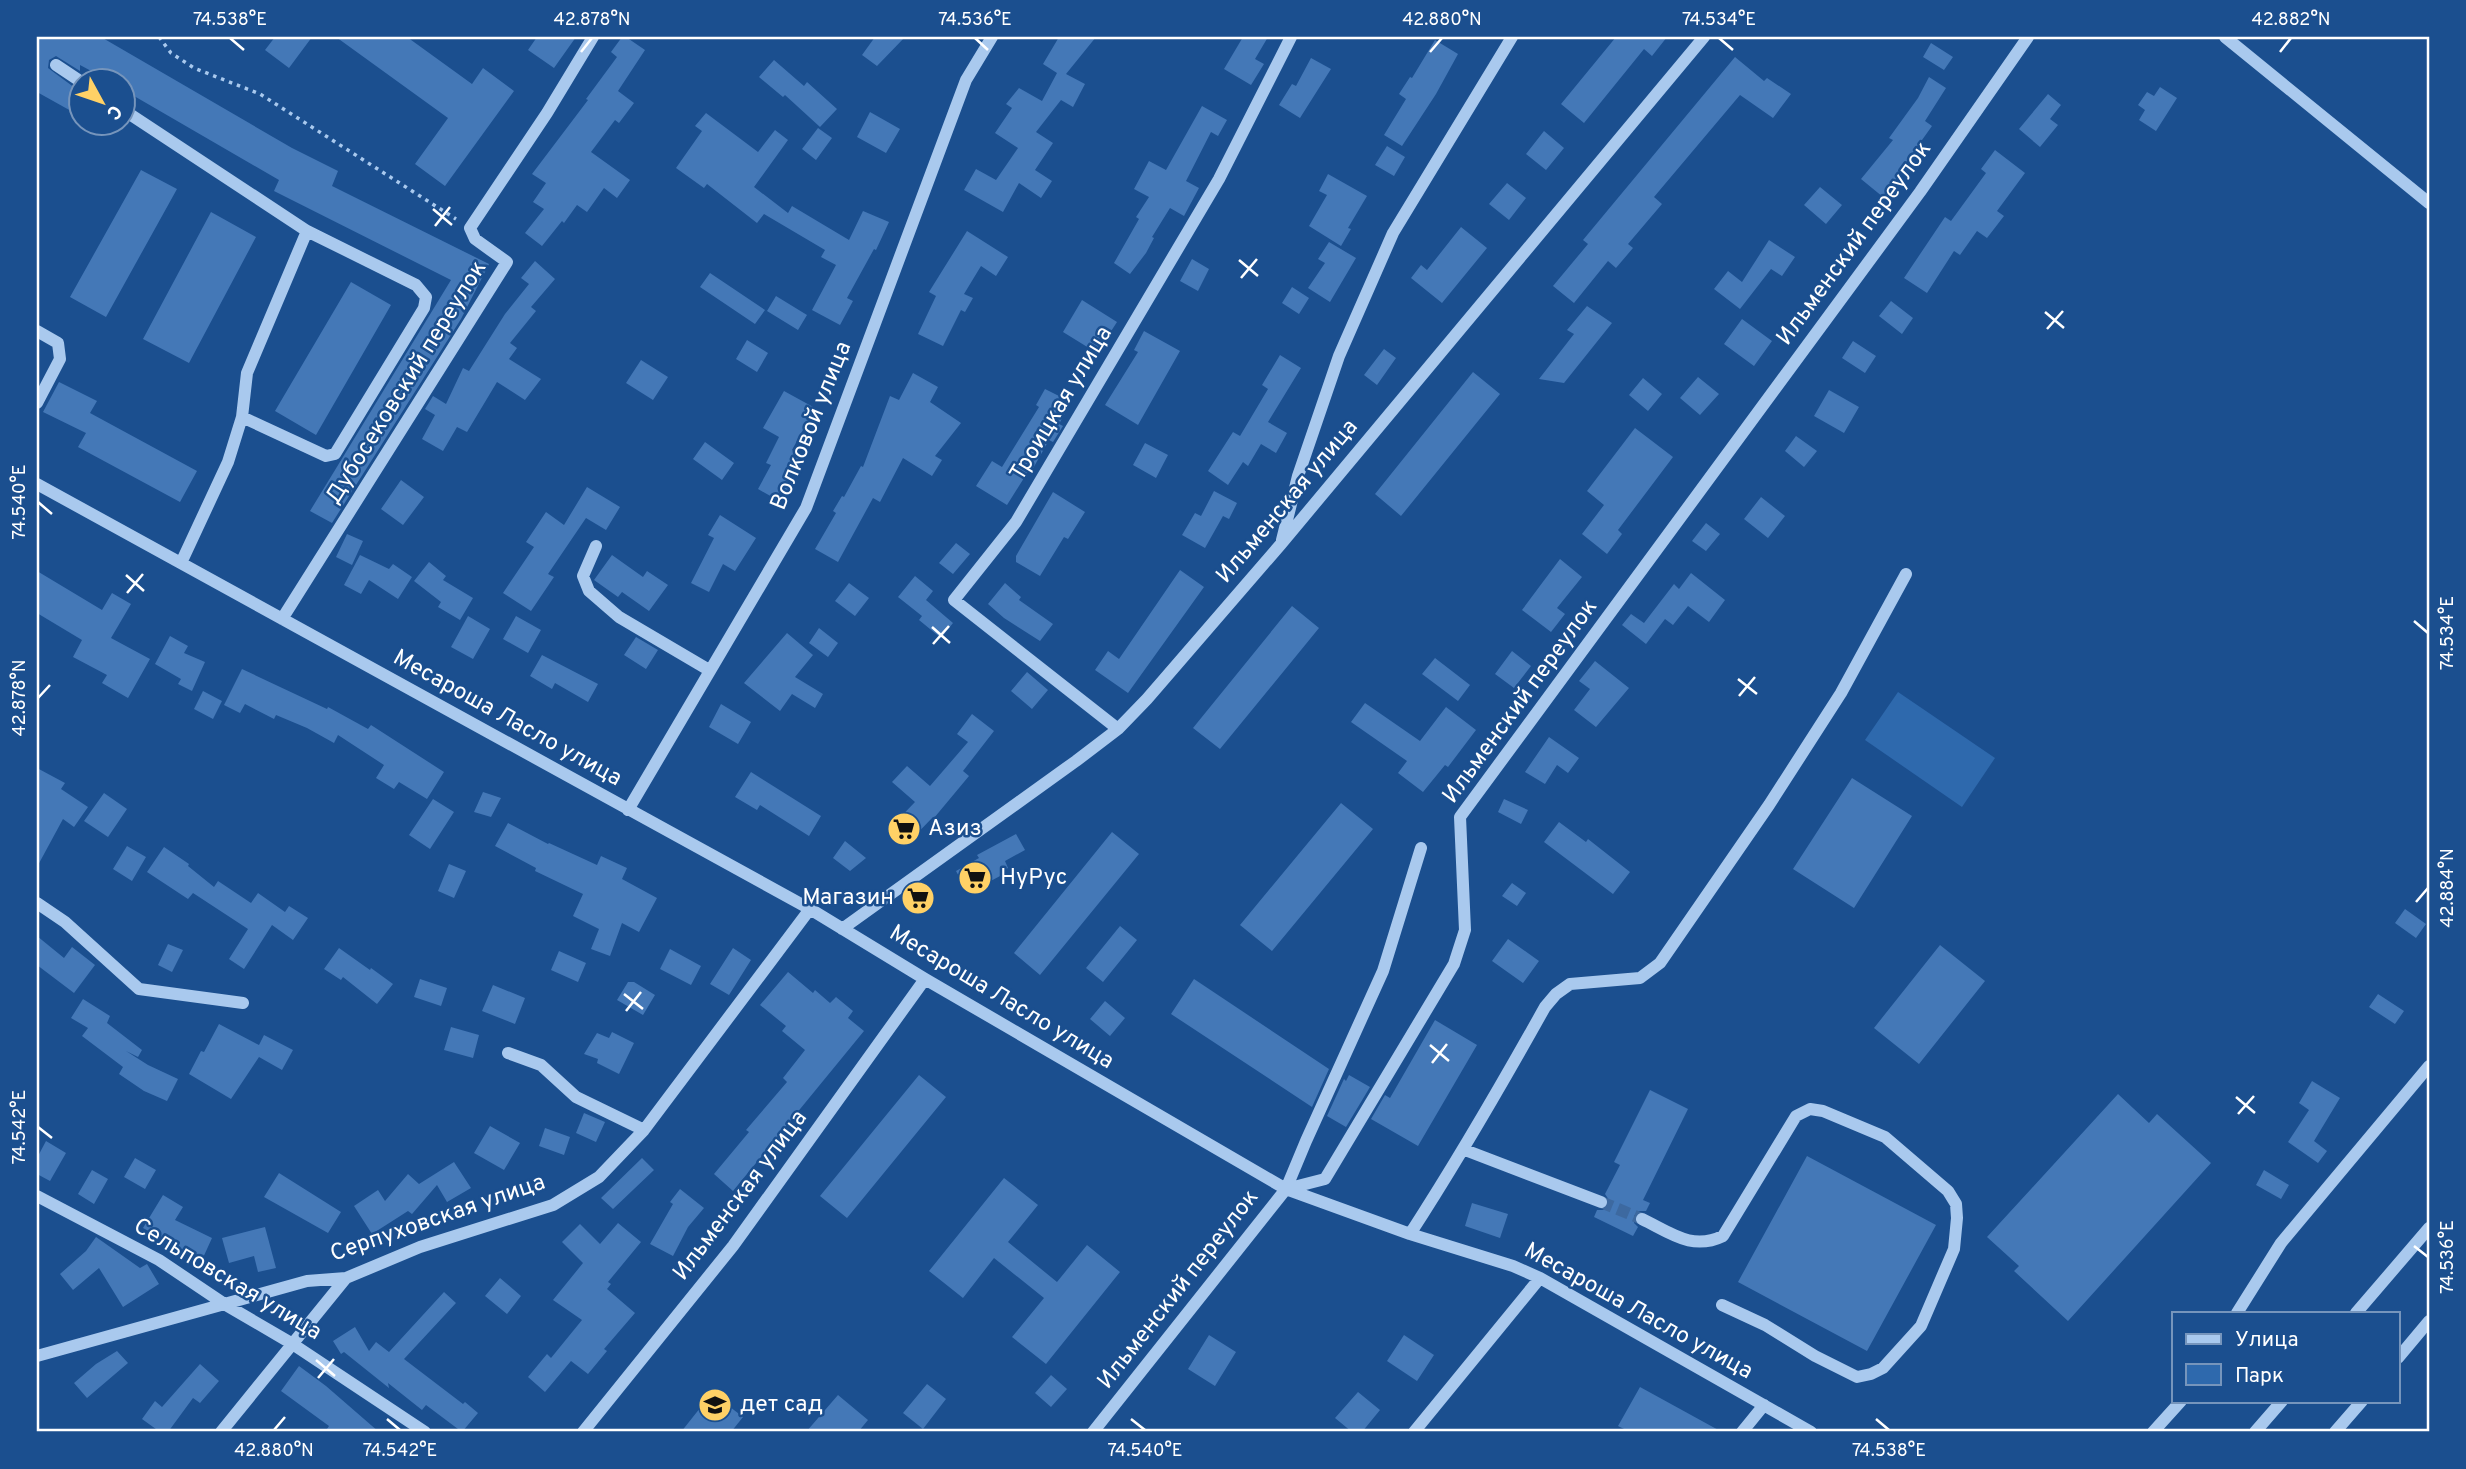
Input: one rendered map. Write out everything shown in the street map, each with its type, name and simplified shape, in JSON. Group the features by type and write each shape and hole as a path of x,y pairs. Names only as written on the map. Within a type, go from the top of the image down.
{"street":[{"name":"Дубосековский переулок","path":"282,619 507,262 475,239 470,228 547,113 593,37"},
{"name":"Волковой улица","path":"628,810 806,508 966,80 992,37"},
{"name":"Троицкая улица","path":"1118,729 954,600 1016,522 1219,179 1292,37"},
{"path":"1281,544 1298,476 1339,356 1393,233 1512,37"},
{"name":"Ильменская улица","path":"842,929 1076,761 1118,729 1147,699 1281,544 1704,37"},
{"name":"Ильменский переулок","path":"1093,1432 1286,1189 1325,1179 1454,964 1465,930 1460,817 1920,192 2028,37"},
{"path":"2225,37 2429,203"},
{"path":"56,65 66,72"},
{"path":"136,118 307,231 416,285 426,298 424,308 335,454 326,456 242,417"},
{"path":"181,564 228,462 242,417 247,373 307,231"},
{"path":"37,331 58,343 60,359 37,403"},
{"name":"Месароша Ласло улица","path":"37,484 810,909 1286,1189 1410,1234 1513,1266 1540,1278 1811,1432"},
{"path":"596,546 583,576 589,591 619,617 709,670"},
{"path":"1410,1234 1465,1150 1483,1112 1545,1007 1556,994 1570,984 1640,978 1660,963 1769,805 1841,693 1906,574"},
{"path":"1286,1189 1383,971 1421,848"},
{"path":"37,903 65,922 139,989 243,1003"},
{"name":"Серпуховская улица","path":"37,1356 307,1281 346,1278 421,1247 553,1205 599,1177 644,1129 810,909"},
{"name":"Ильменская улица","path":"583,1432 733,1246 925,979"},
{"path":"508,1053 541,1065 576,1097 644,1129"},
{"path":"2238,1312 2281,1243 2429,1066"},
{"path":"1642,1219 1693,1243 1709,1243 1723,1236 1796,1116 1810,1109 1823,1111 1885,1137 1948,1191 1956,1204 1954,1250 1921,1326 1883,1368 1871,1374 1857,1377 1815,1356 1765,1325 1722,1305"},
{"path":"1465,1150 1601,1202"},
{"name":"Сельповская улица","path":"37,1196 159,1260 425,1432"},
{"path":"2357,1312 2429,1227"},
{"path":"221,1432 346,1278"},
{"path":"1414,1432 1540,1278"},
{"path":"2400,1356 2429,1321"},
{"path":"2153,1432 2180,1402"},
{"path":"2255,1432 2281,1402"},
{"path":"2335,1432 2360,1402"},
{"path":"1742,1432 1764,1405"}],"path":[{"path":"152,37 159,38 171,53 194,68 260,94 470,228"}],"green space":[{"path":"1898,692 1995,758 1962,807 1865,740"}],"building":[{"path":"37,37 101,37 292,148 338,171 332,186 489,264 461,319 332,523 310,511 451,280 274,191 279,180 136,97 136,66 72,66 56,56 49,60 48,68 66,81 66,108 37,92"},
{"path":"275,37 312,37 289,68 265,50"},
{"path":"336,37 407,37 472,84 483,68 514,91 445,186 415,164 448,118"},
{"path":"537,37 576,37 554,68 528,50"},
{"path":"622,37 645,50 618,91 634,103 619,123 615,120 591,152 630,180 617,198 604,188 587,212 577,205 542,246 525,233 544,209 533,202 546,183 532,174 617,57 611,52"},
{"path":"875,37 905,37 877,66 862,55"},
{"path":"1059,37 1096,37 1066,74 1085,84 1073,107 1061,100 1036,132 1053,143 1035,170 1052,181 1041,198 1019,183 1003,212 964,190 976,169 996,180 1018,148 995,133 1012,108 1006,104 1019,88 1042,101 1057,73 1043,64"},
{"path":"1243,37 1268,37 1255,59 1264,64 1251,85 1224,69"},
{"path":"1616,37 1667,37 1652,56 1644,49 1584,123 1561,104"},
{"path":"1435,40 1458,54 1402,146 1384,135 1406,99 1399,94"},
{"path":"1931,43 1953,57 1944,70 1923,57"},
{"path":"1735,57 1764,81 1767,78 1791,94 1773,118 1740,95 1654,197 1662,204 1628,244 1633,248 1616,268 1608,261 1574,303 1553,286 1588,244 1583,240"},
{"path":"1311,58 1331,69 1300,118 1279,105 1292,84 1296,86"},
{"path":"774,60 804,86 807,82 837,109 820,127 785,95 783,97 759,77"},
{"path":"1929,77 1946,88 1925,121 1932,126 1897,175 1900,177 1883,197 1861,179 1893,140 1889,138 1918,98"},
{"path":"2160,87 2177,98 2156,131 2139,120 2145,110 2138,105 2147,92 2154,96"},
{"path":"2048,94 2061,105 2050,119 2058,125 2040,147 2019,129"},
{"path":"1202,106 1227,120 1218,136 1211,132 1186,181 1199,188 1184,216 1170,208 1152,237 1154,238 1146,253 1130,274 1114,263 1139,219 1136,217 1149,197 1134,189 1149,161 1166,170"},
{"path":"870,112 900,129 886,153 857,137"},
{"path":"706,113 758,152 775,130 788,140 754,187 788,213 792,206 849,240 863,211 889,222 876,250 874,249 847,298 853,301 840,325 812,310 836,265 821,257 825,250 764,214 757,223 707,184 704,188 676,168 702,131 695,126"},
{"path":"818,128 832,138 816,160 802,149"},
{"path":"1544,131 1564,148 1546,170 1526,154"},
{"path":"1387,146 1405,157 1394,176 1375,165"},
{"path":"1995,150 2025,173 1997,211 2004,216 1987,238 1977,231 1960,255 1954,251 1927,293 1904,278 1945,217 1951,221 1986,173 1981,169"},
{"path":"141,170 177,189 106,317 70,297"},
{"path":"1328,174 1367,196 1341,246 1309,226 1327,195 1319,191"},
{"path":"1507,183 1526,198 1509,220 1489,204"},
{"path":"1820,187 1842,205 1826,224 1804,205"},
{"path":"211,212 256,237 189,363 143,339"},
{"path":"1461,227 1487,248 1442,303 1411,278 1421,265 1427,270"},
{"path":"967,231 1008,257 996,276 981,266 964,294 973,298 965,312 961,310 943,346 918,334 936,296 929,292"},
{"path":"1769,240 1795,257 1782,276 1771,269 1740,309 1714,289 1728,271 1742,282"},
{"path":"1329,242 1356,258 1330,302 1308,288 1325,263 1318,259"},
{"path":"1192,259 1209,269 1198,291 1180,281"},
{"path":"535,261 555,279 531,307 536,311 510,343 517,348 509,359 541,379 525,400 497,382 467,432 457,427 443,451 422,439 435,415 425,409 433,396 446,404 463,368 469,371 505,314 529,284 521,278"},
{"path":"710,273 765,310 755,324 700,287"},
{"path":"351,282 391,305 316,435 275,411"},
{"path":"1292,287 1309,298 1299,314 1282,303"},
{"path":"776,296 807,315 798,330 767,311"},
{"path":"1082,300 1117,322 1097,353 1063,332"},
{"path":"1891,301 1913,318 1902,334 1879,316"},
{"path":"1587,306 1612,323 1564,383 1539,379 1574,334 1567,330"},
{"path":"1742,319 1772,341 1754,366 1724,344"},
{"path":"1144,331 1180,351 1138,425 1105,405 1138,352 1134,350"},
{"path":"747,340 768,353 757,372 736,359"},
{"path":"1853,341 1876,356 1865,373 1842,358"},
{"path":"1384,349 1396,358 1377,385 1364,375"},
{"path":"1280,355 1301,368 1268,422 1287,433 1276,453 1261,444 1248,466 1243,462 1228,485 1208,471 1233,432 1240,436 1268,389 1262,385"},
{"path":"641,360 668,377 653,400 626,383"},
{"path":"1473,372 1500,394 1401,516 1375,494"},
{"path":"913,373 938,387 930,402 961,423 935,456 942,460 932,476 903,458 880,502 873,498 838,562 815,549 836,513 833,511 861,466 863,467 890,396 899,400"},
{"path":"1698,377 1719,394 1700,415 1680,398"},
{"path":"1643,378 1662,394 1648,411 1629,395"},
{"path":"59,382 97,401 90,413 197,471 180,502 78,447 86,433 43,412"},
{"path":"1045,389 1071,402 1059,424 1063,426 1053,442 1049,440 1031,472 1029,470 1007,505 976,486 992,461 1002,467 1039,407 1036,405"},
{"path":"1829,390 1859,407 1844,433 1814,416"},
{"path":"784,391 815,408 792,450 802,455 787,483 790,485 781,502 758,489 771,465 766,463 779,437 763,428"},
{"path":"1635,428 1673,457 1618,530 1622,534 1607,554 1582,534 1604,505 1587,491"},
{"path":"1796,436 1817,451 1804,467 1785,451"},
{"path":"705,442 734,463 722,480 693,459"},
{"path":"1145,443 1168,455 1156,478 1133,465"},
{"path":"401,480 424,497 403,525 381,509"},
{"path":"587,487 620,507 606,530 586,518 548,574 554,577 531,611 503,593 534,547 526,542 546,512 564,525"},
{"path":"1214,491 1237,503 1229,519 1223,516 1205,548 1182,535 1195,513 1201,516"},
{"path":"1053,492 1085,512 1068,539 1064,537 1040,576 1016,562 1016,556"},
{"path":"1761,497 1785,516 1768,538 1744,519"},
{"path":"720,515 756,538 735,571 723,564 709,592 691,583 714,538 708,535"},
{"path":"1706,523 1720,534 1706,551 1692,541"},
{"path":"347,534 363,541 352,565 336,557"},
{"path":"956,543 970,554 953,574 939,563"},
{"path":"360,555 389,569 393,564 412,577 398,599 369,580 361,594 344,585"},
{"path":"612,555 643,577 647,571 668,585 649,611 622,592 618,597 594,580"},
{"path":"1560,559 1582,577 1557,608 1565,614 1551,632 1522,610"},
{"path":"429,562 446,576 443,580 473,598 460,620 438,607 441,602 414,581"},
{"path":"1180,570 1204,587 1128,693 1095,670 1108,651 1119,659"},
{"path":"37,571 102,610 112,593 131,604 111,638 150,659 128,698 102,683 107,675 73,657 82,640 37,613"},
{"path":"1691,573 1725,600 1709,622 1688,606 1673,625 1665,619 1646,644 1622,625 1631,614 1644,623 1674,584 1679,589"},
{"path":"915,576 933,591 926,600 953,623 941,638 919,620 922,616 898,597"},
{"path":"849,583 869,598 855,616 835,601"},
{"path":"1005,583 1021,597 1019,600 1053,624 1040,641 1004,618 988,604"},
{"path":"1292,606 1319,628 1220,749 1193,728"},
{"path":"468,616 490,629 473,659 451,647"},
{"path":"516,616 541,630 528,653 503,639"},
{"path":"819,628 838,643 828,657 809,643"},
{"path":"787,633 813,655 795,677 823,694 815,708 792,694 780,711 744,683"},
{"path":"170,636 188,646 184,653 205,662 192,691 178,684 181,679 155,664"},
{"path":"636,637 658,650 646,669 624,655"},
{"path":"1512,651 1531,666 1514,688 1495,674"},
{"path":"542,655 598,684 588,702 555,683 552,689 530,676"},
{"path":"1435,658 1470,685 1458,701 1422,674"},
{"path":"1595,661 1629,688 1596,727 1574,710 1590,689 1579,681"},
{"path":"242,669 327,709 328,707 368,729 371,725 444,772 427,799 399,782 394,789 376,778 384,765 338,735 334,743 307,728 276,715 274,719 245,704 240,713 224,705"},
{"path":"1027,672 1048,690 1032,709 1011,691"},
{"path":"203,691 222,701 213,719 194,709"},
{"path":"1365,703 1420,741 1446,707 1476,730 1448,767 1445,765 1423,792 1398,773 1407,761 1351,722"},
{"path":"721,704 751,722 738,744 709,727"},
{"path":"972,714 994,731 963,771 969,776 934,818 906,845 889,829 915,802 892,782 907,766 930,786 968,742 957,734"},
{"path":"1549,737 1579,758 1568,773 1557,765 1545,784 1525,772"},
{"path":"37,768 65,783 61,789 88,807 74,827 63,819 37,867"},
{"path":"751,772 821,816 809,836 760,805 757,810 735,797"},
{"path":"1852,778 1912,816 1854,908 1793,869"},
{"path":"483,792 501,798 491,817 474,812"},
{"path":"104,793 127,809 108,837 84,821"},
{"path":"433,799 454,812 430,849 409,835"},
{"path":"1504,799 1528,810 1521,824 1498,812"},
{"path":"1341,803 1373,829 1272,951 1240,925"},
{"path":"1559,822 1586,842 1588,839 1630,872 1613,894 1544,842"},
{"path":"508,823 597,865 601,856 627,868 622,879 657,898 639,932 622,923 610,956 591,949 599,929 573,916 583,894 535,871 536,868 495,846"},
{"path":"1112,832 1139,854 1040,975 1014,953"},
{"path":"1016,834 1025,850 1005,861 1008,868 1000,872 1002,875 968,893 956,871 979,858 977,855"},
{"path":"845,841 866,858 850,871 833,858"},
{"path":"127,846 146,857 132,881 113,869"},
{"path":"164,847 189,864 188,866 214,887 218,881 251,903 258,893 285,912 289,906 308,918 293,940 272,925 244,969 229,959 248,929 193,893 188,899 147,872"},
{"path":"449,864 466,871 454,898 438,891"},
{"path":"1512,883 1526,893 1517,906 1502,896"},
{"path":"2405,909 2426,924 2416,938 2395,923"},
{"path":"1120,926 1137,940 1103,982 1086,968"},
{"path":"37,936 64,958 72,947 95,965 74,993 37,965"},
{"path":"1508,939 1539,961 1523,983 1492,961"},
{"path":"168,944 183,950 172,972 158,965"},
{"path":"1940,945 1985,981 1919,1064 1874,1028"},
{"path":"339,948 393,984 377,1004 343,977 341,980 324,969"},
{"path":"733,948 751,960 729,995 710,984"},
{"path":"670,949 701,966 691,985 660,969"},
{"path":"559,951 586,963 578,982 551,970"},
{"path":"788,972 830,1003 836,997 853,1011 848,1018 864,1031 733,1191 714,1174 749,1132 746,1130 787,1082 783,1078 805,1050 782,1031 786,1026 760,1005"},
{"path":"420,979 447,988 441,1006 414,997"},
{"path":"1194,979 1329,1069 1312,1107 1171,1014"},
{"path":"628,982 634,982 655,995 643,1015 617,1000"},
{"path":"493,985 525,998 515,1024 482,1011"},
{"path":"2378,994 2404,1011 2395,1024 2369,1007"},
{"path":"83,999 110,1016 107,1023 142,1050 138,1057 126,1051 178,1079 167,1101 144,1091 119,1074 123,1067 82,1036 88,1028 71,1018"},
{"path":"1105,1001 1125,1018 1110,1036 1090,1019"},
{"path":"1435,1020 1477,1045 1418,1146 1371,1119 1385,1095 1390,1098"},
{"path":"219,1024 259,1045 264,1035 293,1050 282,1070 259,1057 231,1099 189,1074"},
{"path":"451,1027 479,1035 473,1058 444,1050"},
{"path":"612,1032 634,1043 619,1074 597,1063 598,1059 584,1054 597,1033 609,1038"},
{"path":"919,1075 946,1097 847,1218 820,1196"},
{"path":"1349,1075 1370,1087 1346,1127 1327,1116 1344,1079 1346,1081"},
{"path":"2312,1081 2340,1098 2314,1141 2327,1151 2318,1163 2288,1142 2309,1110 2299,1103"},
{"path":"1650,1090 1688,1109 1643,1200 1650,1203 1646,1211 1638,1211 1634,1216 1634,1223 1638,1227 1633,1236 1594,1217 1597,1210 1609,1206 1605,1194 1620,1165 1614,1162"},
{"path":"2118,1094 2149,1123 2157,1114 2211,1163 2068,1321 2014,1271 2019,1266 1987,1237"},
{"path":"584,1113 605,1122 596,1142 576,1133"},
{"path":"490,1126 520,1143 504,1170 474,1153"},
{"path":"545,1128 570,1137 564,1155 539,1146"},
{"path":"46,1141 66,1153 50,1181 37,1174 37,1158"},
{"path":"1807,1156 1936,1225 1867,1351 1738,1282"},
{"path":"135,1158 156,1170 145,1189 124,1177"},
{"path":"642,1158 654,1170 613,1209 601,1198"},
{"path":"454,1162 471,1188 447,1202 437,1185 412,1214 408,1211 372,1234 354,1206 378,1190 385,1201 408,1174 419,1184"},
{"path":"92,1170 108,1179 94,1204 78,1194"},
{"path":"2264,1170 2289,1185 2281,1199 2256,1185"},
{"path":"279,1173 341,1212 328,1233 264,1197"},
{"path":"1004,1178 1038,1205 1008,1242 1057,1282 1087,1245 1120,1272 1046,1364 1012,1337 1044,1298 994,1258 963,1298 929,1271"},
{"path":"680,1189 704,1208 688,1227 673,1256 650,1244 673,1204 670,1202"},
{"path":"163,1195 183,1207 175,1220 212,1238 202,1260 143,1228"},
{"path":"1472,1203 1508,1214 1500,1238 1465,1226"},
{"path":"618,1223 641,1242 608,1282 611,1284 607,1289 635,1313 604,1349 607,1351 588,1374 571,1361 545,1392 528,1377 547,1354 551,1358 582,1320 553,1300 583,1263 562,1242 580,1224 600,1244"},
{"path":"265,1227 276,1268 258,1272 254,1256 229,1263 222,1238"},
{"path":"96,1237 140,1268 147,1264 159,1284 123,1307 99,1268 73,1290 60,1274 86,1251"},
{"path":"500,1278 521,1296 507,1314 485,1296"},
{"path":"444,1292 456,1303 404,1359 478,1413 462,1432 426,1405 422,1410 388,1383 389,1388 344,1352 341,1354 333,1341 355,1327 369,1351 376,1342 389,1352"},
{"path":"1209,1335 1236,1352 1215,1386 1188,1369"},
{"path":"1404,1335 1434,1355 1417,1381 1387,1361"},
{"path":"117,1351 128,1363 87,1398 74,1383 96,1364"},
{"path":"200,1364 219,1381 200,1403 193,1398 168,1432 160,1432 142,1419 155,1401 162,1407"},
{"path":"299,1366 379,1432 325,1432 329,1426 281,1391"},
{"path":"1051,1375 1067,1389 1051,1407 1035,1393"},
{"path":"927,1384 946,1399 923,1429 903,1413"},
{"path":"1640,1387 1722,1432 1630,1432 1618,1426"},
{"path":"1358,1392 1380,1410 1362,1432 1352,1432 1335,1418"},
{"name":"дет сад","path":"712,1393 743,1417 731,1432 681,1432"},
{"path":"838,1395 868,1420 858,1432 806,1432"}],"tunnel":[{"path":"1601,1202 1642,1219"}],"place":[{"name":"Азиз","path":"904,829"},
{"name":"НуРус","path":"975,878"},
{"name":"Магазин","path":"918,898"},
{"name":"дет сад","path":"715,1405"}]}
